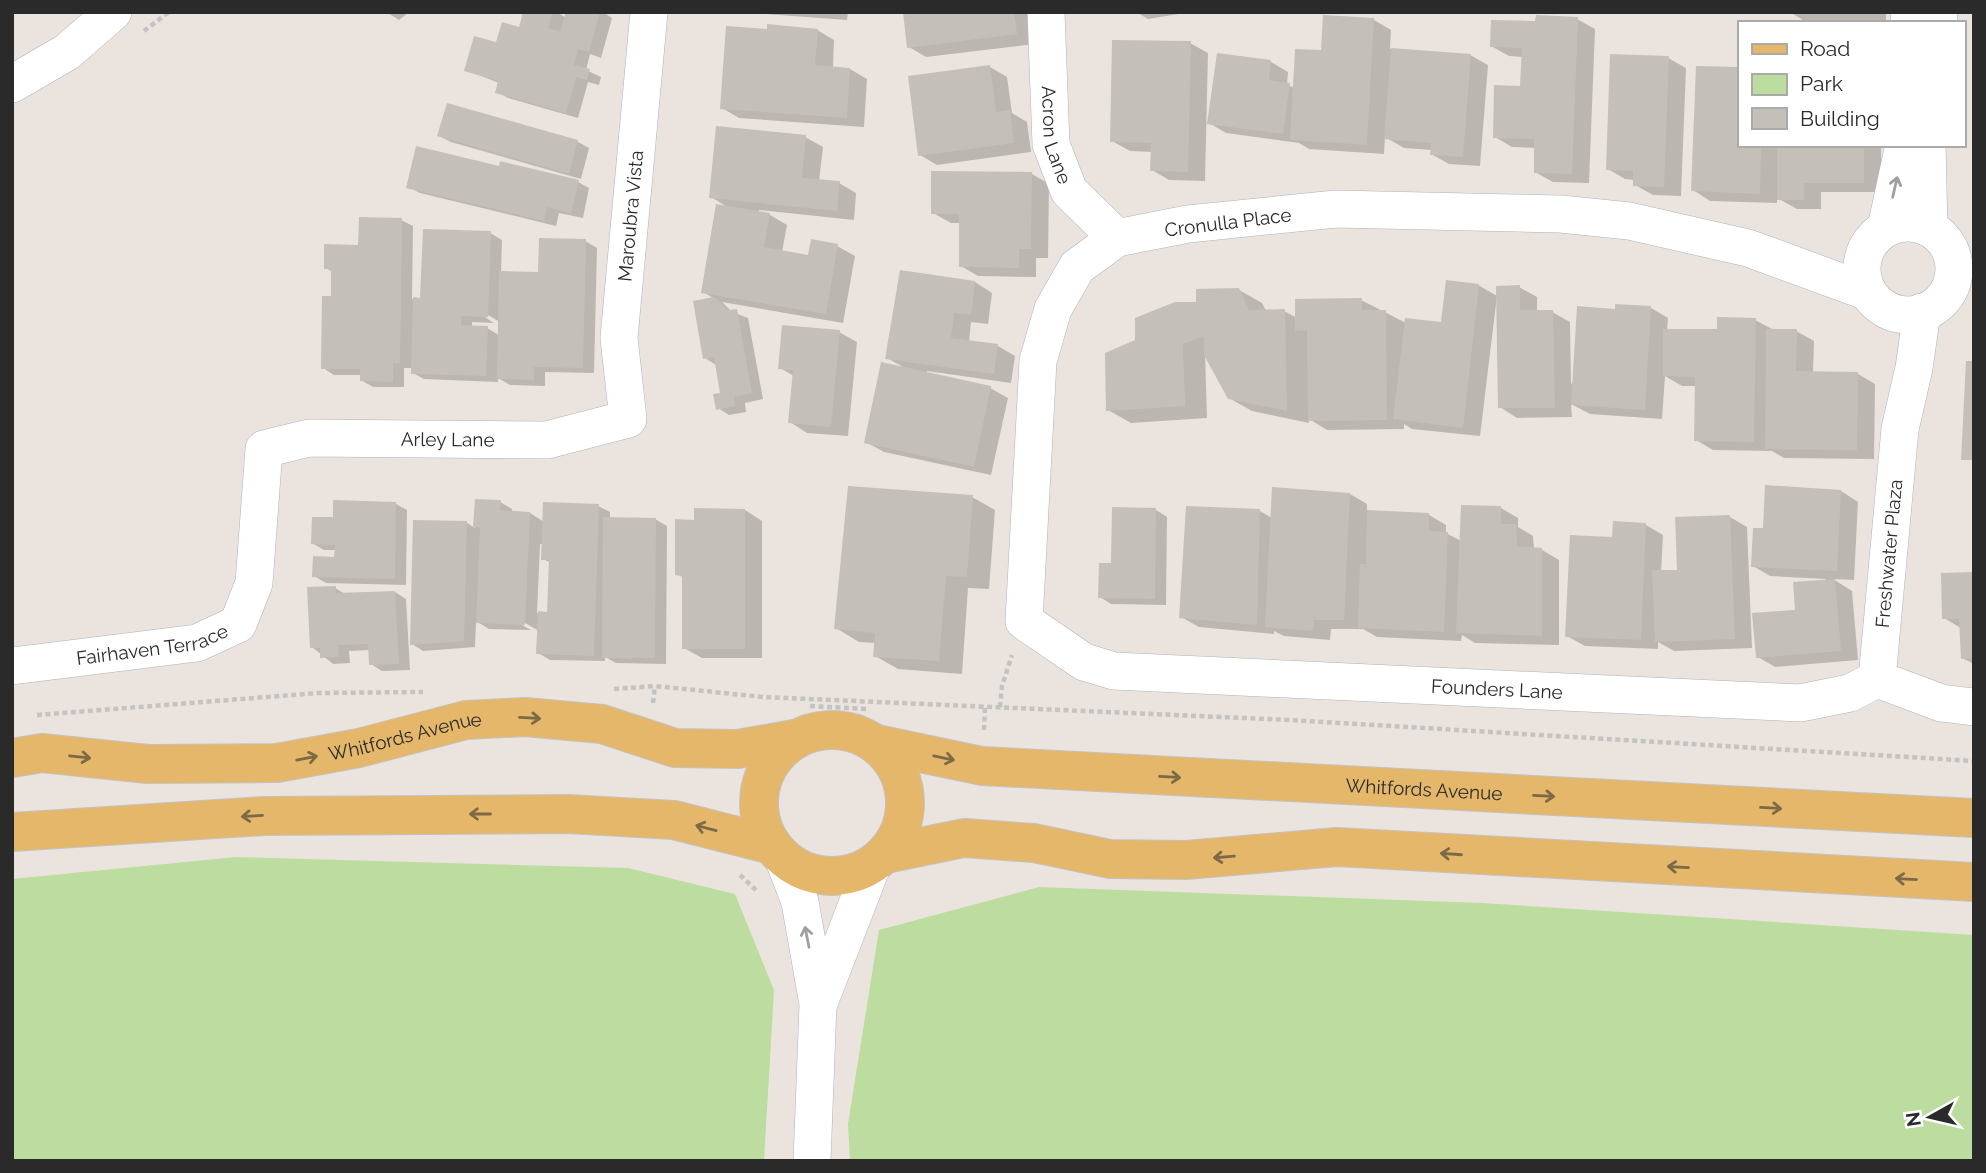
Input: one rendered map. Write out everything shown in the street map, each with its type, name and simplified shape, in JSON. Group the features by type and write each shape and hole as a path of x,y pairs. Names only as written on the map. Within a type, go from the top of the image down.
{"main road":[{"name":"Whitfords Avenue","path":"12,758 42,753 148,764 277,764 359,748 466,720 525,717 602,724 676,748 738,749 794,739"},
{"path":"778,853 761,824 758,799 764,775 776,755 794,739 815,731 836,729 858,733 877,744 894,762 904,785 906,809 900,833 879,860"},
{"name":"Whitfords Avenue","path":"877,744 982,766 1974,818"},
{"path":"12,832 264,816 580,814 674,820 778,853 805,872 828,877 851,875 879,860 964,838 1034,843 1110,859 1186,860 1337,847 1974,882"}],"street":[{"path":"12,84 67,52 114,12"},
{"name":"Maroubra Vista","path":"628,419 620,338 649,12"},
{"name":"Acron Lane","path":"1045,12 1051,144 1069,191 1117,238"},
{"path":"1876,239 1903,147"},
{"path":"1927,147 1929,228 1944,241 1932,288"},
{"name":"Cronulla Place","path":"1024,621 1038,361 1053,309 1077,267 1117,238 1188,224 1322,211 1420,210 1561,214 1629,221 1932,288"},
{"name":"Cronulla Place","path":"1748,248 1876,239 1903,223 1929,228"},
{"name":"Freshwater Plaza","path":"1876,239 1862,271 1932,288 1900,429 1877,679"},
{"name":"Arley Lane","path":"264,449 309,438 548,440 628,419"},
{"name":"Fairhaven Terrace","path":"12,666 197,643 238,624 254,583 264,449"},
{"name":"Founders Lane","path":"1024,621 1084,662 1114,671 1800,703 1850,693 1877,679"},
{"path":"1877,679 1941,703 1974,707"},
{"path":"778,853 800,902 818,1004 812,1161"},
{"path":"818,1004 879,860"}],"path":[{"path":"1000,707 1002,686 1024,621"},
{"path":"608,689 654,686 763,696 1290,720 1974,761"},
{"path":"24,717 318,693 430,692"}],"green space":[{"path":"236,857 628,868 735,894 774,990 764,1161 12,1161 12,879"},
{"path":"1039,887 1483,903 1974,935 1974,1161 850,1161 848,1124 879,930"}],"building":[{"path":"523,12 553,12 548,28 560,32 566,12 600,12 589,52 578,49 574,65 590,69 587,80 576,77 566,113 495,93 498,81 464,71 474,36 496,42 502,22 519,27"},
{"path":"903,12 1014,12 1017,34 907,48"},
{"path":"1323,15 1374,18 1367,145 1290,140 1295,49 1321,50"},
{"path":"1536,15 1578,17 1572,174 1534,173 1534,139 1493,138 1494,85 1520,86 1522,48 1490,47 1491,20 1535,21"},
{"path":"767,24 818,29 815,65 850,68 847,118 720,109 726,26 767,29"},
{"path":"1112,40 1191,41 1188,172 1150,171 1151,143 1110,142"},
{"path":"1391,48 1471,54 1463,157 1430,155 1431,143 1384,139"},
{"path":"1217,53 1271,60 1269,80 1290,83 1283,134 1207,124"},
{"path":"1610,54 1669,56 1664,187 1633,186 1633,171 1606,170"},
{"path":"990,65 996,112 1010,110 1014,143 918,156 908,76"},
{"path":"1696,66 1738,67 1738,147 1761,147 1760,194 1691,191"},
{"path":"447,103 578,140 569,174 437,136"},
{"path":"716,126 806,135 802,178 840,181 837,211 709,198"},
{"path":"416,146 499,166 500,161 579,180 571,213 547,207 544,221 406,188"},
{"path":"1777,147 1864,147 1864,183 1804,183 1804,200 1777,200"},
{"path":"931,171 1032,172 1031,249 1019,249 1019,268 959,267 959,214 931,214"},
{"path":"716,204 770,213 764,247 808,255 811,239 838,244 826,314 701,293"},
{"path":"359,217 402,218 400,363 393,363 393,382 360,381 360,369 321,369 322,296 331,296 331,269 324,269 324,244 358,245"},
{"path":"423,229 491,231 488,317 461,316 461,325 488,326 486,376 411,374 413,297 420,298"},
{"path":"539,238 586,239 583,368 534,367 534,380 497,379 499,271 538,272"},
{"path":"900,270 975,281 971,315 954,313 951,338 998,344 994,374 885,359"},
{"path":"1446,280 1479,284 1463,428 1393,419 1405,318 1441,322"},
{"path":"1520,285 1520,310 1553,310 1555,408 1498,408 1496,286"},
{"path":"1239,288 1249,310 1285,309 1287,411 1228,399 1204,355 1204,336 1183,344 1185,406 1106,411 1105,353 1135,340 1135,318 1175,302 1196,302 1196,289"},
{"path":"714,297 728,310 737,309 752,393 734,397 735,406 716,410 713,394 720,393 714,357 703,359 693,301"},
{"path":"1362,298 1362,310 1386,310 1387,420 1308,421 1307,330 1295,331 1295,299"},
{"path":"1615,304 1651,306 1645,410 1571,405 1577,306 1615,309"},
{"path":"1717,317 1756,318 1754,442 1694,441 1695,377 1663,376 1663,329 1717,329"},
{"path":"782,325 840,330 831,427 788,423 793,370 778,369"},
{"path":"1766,329 1797,329 1796,371 1858,372 1857,450 1765,449"},
{"path":"1966,361 1974,361 1974,460 1961,460"},
{"path":"881,362 991,386 974,467 864,443"},
{"path":"1765,485 1841,490 1837,571 1751,567 1753,528 1763,528"},
{"path":"848,486 973,495 967,577 946,576 939,661 873,657 875,633 834,629"},
{"path":"1272,487 1350,493 1344,620 1314,620 1313,631 1265,627"},
{"path":"475,499 501,500 500,510 530,512 525,625 476,623 480,527 473,527"},
{"path":"333,500 396,502 395,579 312,577 313,556 334,557 335,545 311,544 312,517 333,517"},
{"path":"543,502 599,504 594,656 536,654 538,611 547,612 549,560 541,560"},
{"path":"1461,505 1501,506 1501,524 1516,524 1517,546 1542,548 1542,636 1456,633"},
{"path":"1186,506 1260,509 1257,625 1179,618"},
{"path":"1112,507 1156,508 1155,599 1098,598 1099,563 1111,563"},
{"path":"694,508 745,509 745,649 682,649 682,576 675,575 675,519 694,520"},
{"path":"1367,510 1429,513 1429,531 1448,532 1444,632 1358,628 1360,564 1366,564"},
{"path":"1730,515 1735,639 1655,642 1652,570 1677,570 1675,517"},
{"path":"603,517 656,518 655,658 602,658"},
{"path":"413,520 467,521 464,641 410,645"},
{"path":"1613,521 1646,523 1641,640 1565,637 1570,535 1612,537"},
{"path":"1974,572 1974,658 1961,659 1959,619 1942,619 1941,573"},
{"path":"1835,579 1841,651 1756,658 1752,613 1795,610 1793,582"},
{"path":"336,586 336,593 395,591 399,664 369,665 368,644 338,645 339,657 320,658 320,648 310,648 307,587"}]}
